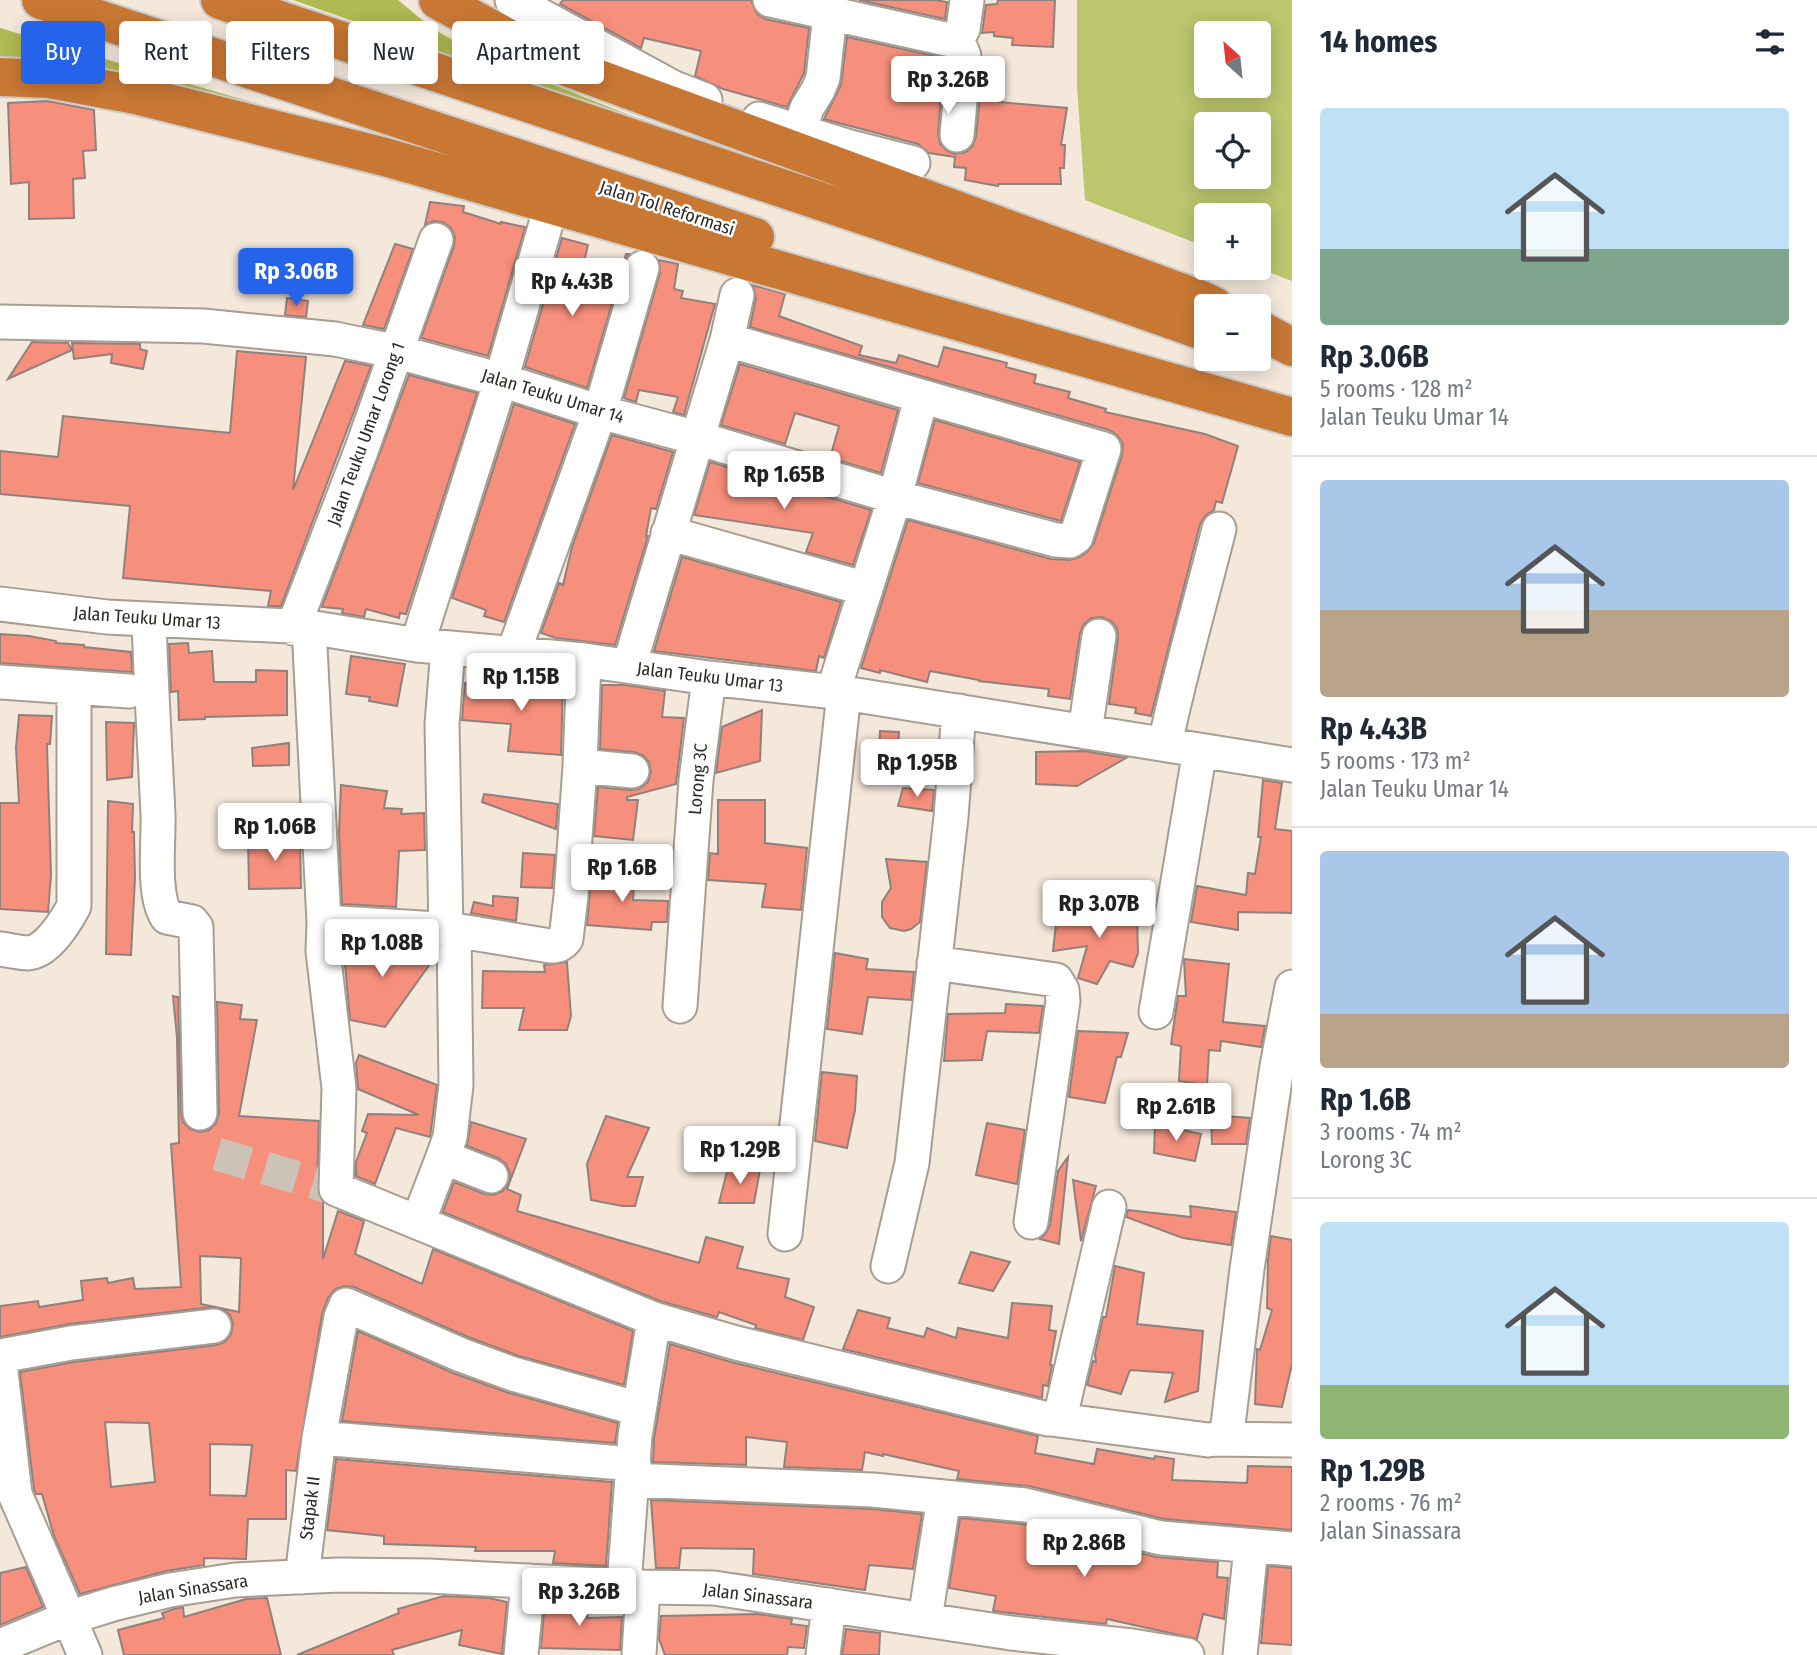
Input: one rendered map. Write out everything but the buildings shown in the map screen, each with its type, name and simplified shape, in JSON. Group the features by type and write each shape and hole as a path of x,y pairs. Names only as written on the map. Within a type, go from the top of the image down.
{"highway":[{"name":"Jalan Tol Reformasi","path":"41,0 1292,416"},
{"path":"220,0 1194,328"},
{"path":"438,0 550,61 1194,297"},
{"path":"0,77 49,79 136,95 385,157 1292,416"},
{"path":"1271,336 1292,346"},
{"path":"1271,356 1292,363"}],"street":[{"path":"512,0 674,88 799,132 913,163"},
{"path":"770,0 950,40 957,39"},
{"path":"957,39 963,29 967,0"},
{"path":"799,132 807,108 823,78 830,13"},
{"path":"957,39 964,56 957,135"},
{"path":"418,1222 450,1137 456,1085 442,724 433,647 501,380 547,220"},
{"name":"Jalan Teuku Umar Lorong 1","path":"301,627 436,240"},
{"path":"513,654 600,412 642,268"},
{"path":"629,666 727,340 737,295"},
{"name":"Jalan Teuku Umar 14","path":"0,322 203,326 335,339 398,352 501,380 600,412 895,497 1056,540 1070,541 1078,534 1104,449 921,398"},
{"path":"727,340 921,398 839,692 785,1234"},
{"path":"1165,744 1176,691 1219,529"},
{"path":"668,533 866,589"},
{"name":"Jalan Teuku Umar 13","path":"0,604 149,620 301,627 433,647 584,660 709,678 839,692 1292,765"},
{"path":"149,620 159,887 161,904 167,917 192,922 196,927 200,1113"},
{"path":"301,627 324,922 323,951 339,1088 336,1189 654,1319 736,1343 1044,1418 1194,1438 1222,1434 1292,1440"},
{"path":"1086,732 1099,636"},
{"path":"324,922 450,930 550,946 562,944 566,939 571,896 584,660"},
{"name":"Lorong 3C","path":"680,1006 696,780 709,678"},
{"path":"0,682 129,691"},
{"path":"0,949 25,953 39,949 68,917 74,906 74,688"},
{"path":"888,1266 912,1163 951,817 959,711"},
{"path":"1156,1012 1200,750"},
{"path":"580,766 632,771"},
{"path":"934,963 1056,980 1062,990 1063,1001 1031,1222"},
{"path":"1222,1434 1277,1066 1292,986"},
{"path":"443,1157 491,1176"},
{"path":"1044,1418 1057,1416 1062,1409 1109,1207"},
{"name":"Stapak II","path":"302,1577 319,1438 341,1317 346,1305 461,1355 513,1374 639,1409"},
{"path":"639,1655 634,1586 633,1472 639,1409 654,1319"},
{"path":"85,1655 13,1488 0,1363 6,1355 40,1348 214,1326"},
{"path":"319,1438 633,1472 873,1490 1025,1505 1161,1538 1292,1549"},
{"path":"925,1619 944,1497"},
{"path":"1240,1655 1251,1547"},
{"name":"Jalan Sinassara","path":"0,1646 68,1618 113,1604 183,1588 234,1580 377,1575 714,1588 925,1619 1010,1644 1187,1655"},
{"path":"521,1655 528,1581"},
{"path":"823,1655 829,1605"}],"green space":[{"path":"293,0 398,0 423,21 353,21"},
{"path":"1077,0 1292,0 1292,281 1271,273 1271,203 1194,203 1194,242 1085,200 1077,86"},
{"path":"0,28 21,34 21,69 0,65"},
{"path":"438,32 452,39 452,56 438,51"},
{"path":"105,59 119,63 119,84 190,84 441,158 90,84 105,84"},
{"path":"532,84 552,84 694,141"}],"tunnel":[{"path":"217,1154 336,1189"}]}
